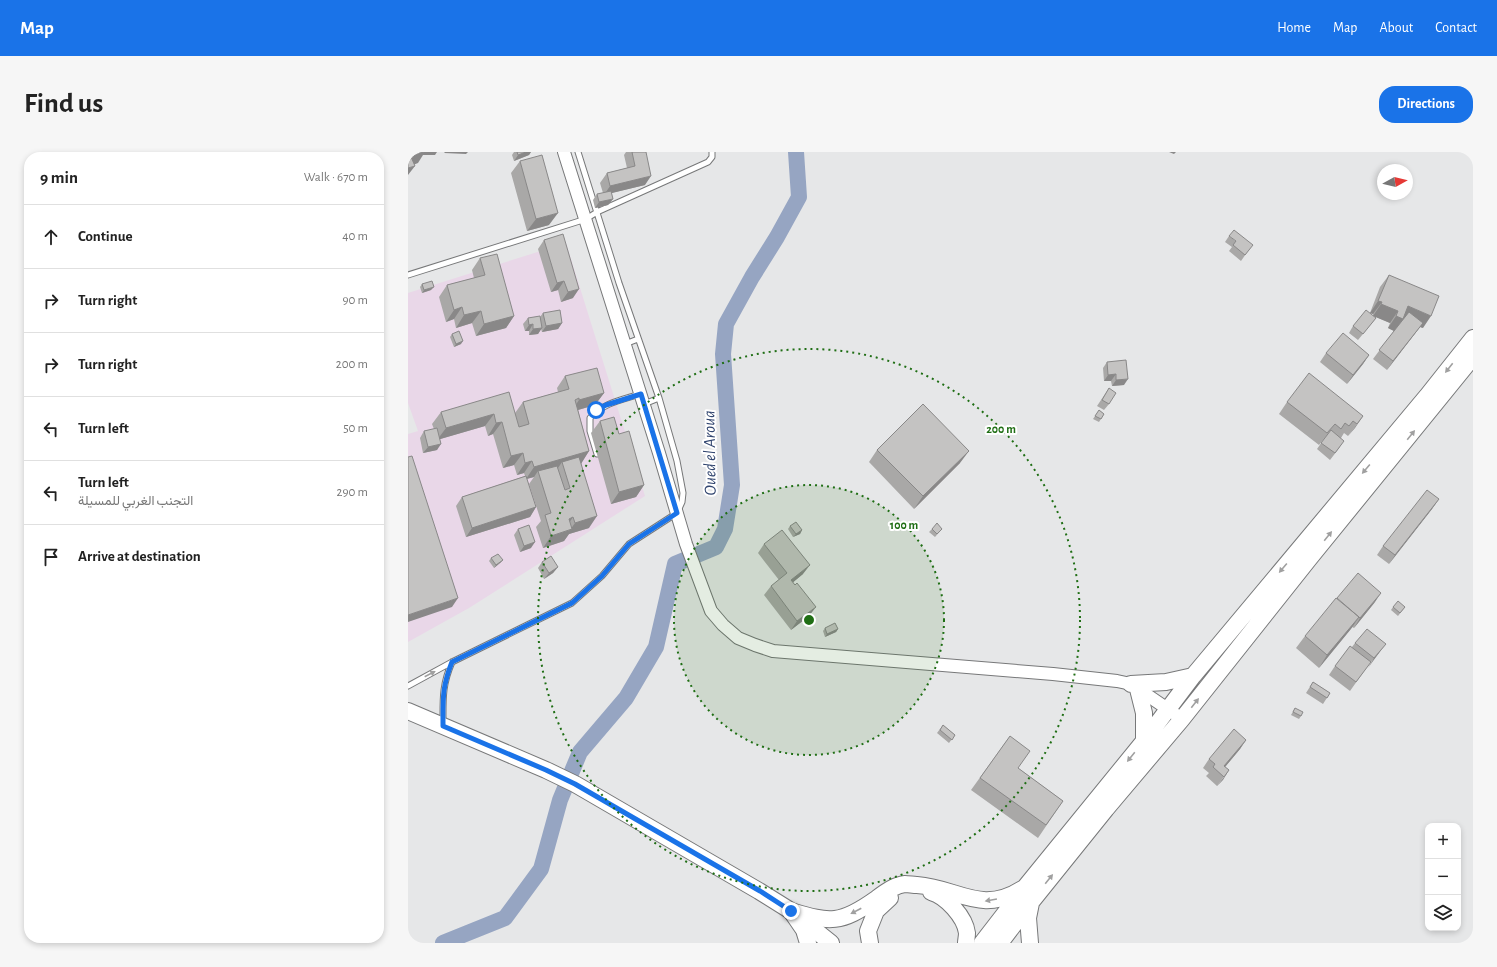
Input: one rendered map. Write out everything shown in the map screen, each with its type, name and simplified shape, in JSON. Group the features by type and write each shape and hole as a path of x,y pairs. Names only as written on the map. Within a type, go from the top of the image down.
{"main road":[{"path":"982,943 1026,886 1144,741 1193,676 1422,402 1473,338"},
{"path":"1000,943 1106,809 1182,720 1309,559 1473,357"},
{"path":"1144,741 1144,713 1135,687 1193,676"},
{"path":"408,711 546,770 575,784 760,891 791,911 831,943"},
{"path":"791,911 825,920 841,918 857,911 888,890 905,884 927,886 984,902 1010,896 1026,886"},
{"path":"870,943 868,931 876,911 888,899 904,891 919,890 938,894 954,908 962,921 966,932 966,943"},
{"path":"1030,943 1028,918 1032,901"},
{"path":"791,911 804,930 808,943"}],"street":[{"path":"564,152 686,544 711,611 723,625 738,638 773,651 1087,677 1135,687 1182,720"}],"lane":[{"path":"408,686 452,662 572,603 602,576 629,544 677,513 682,502 683,493 677,460 659,398 638,339 578,152"},
{"path":"408,275 586,219 597,212 708,162 712,157 712,152"},
{"path":"625,344 638,339"},
{"path":"598,458 590,431 590,418 596,410 606,405 642,399 659,398"},
{"path":"443,726 443,690 452,662"}],"shaded area":[{"path":"566,243 645,496 469,608 408,642 408,434 418,431 408,403 408,293"}],"building":[{"path":"408,152 423,152 411,157 415,166 408,168"},
{"path":"517,152 526,152 518,155"},
{"path":"632,152 646,152 651,176 610,186 607,173 635,166"},
{"path":"542,155 558,213 536,219 520,161"},
{"path":"611,191 613,199 599,202 597,194"},
{"path":"1234,230 1253,245 1245,255 1233,245 1236,241 1229,236"},
{"path":"563,234 579,289 568,292 564,281 557,283 544,240"},
{"path":"497,254 514,316 484,324 481,311 464,315 462,307 454,310 447,285 485,275 480,258"},
{"path":"1389,275 1439,296 1431,316 1408,306 1403,319 1396,316 1398,311 1381,304 1382,302 1378,301"},
{"path":"432,281 434,287 424,290 422,284"},
{"path":"560,310 562,323 546,326 543,313"},
{"path":"1366,310 1376,318 1363,334 1353,326"},
{"path":"1409,312 1423,323 1393,361 1379,350"},
{"path":"540,316 542,328 533,329 533,324 529,325 528,318"},
{"path":"459,331 463,341 456,344 452,334"},
{"path":"1343,333 1369,355 1353,375 1326,353"},
{"path":"1126,360 1128,379 1116,380 1116,374 1108,375 1107,362"},
{"path":"597,368 604,393 575,400 589,451 534,467 532,461 525,463 523,453 511,456 502,422 496,423 494,414 446,428 441,412 509,392 519,427 529,424 523,402 569,389 565,376"},
{"path":"1309,373 1363,416 1357,424 1353,421 1349,426 1345,423 1341,429 1335,424 1327,433 1287,402"},
{"path":"1109,388 1116,393 1109,404 1102,400"},
{"path":"923,404 969,451 923,496 877,450"},
{"path":"1099,410 1104,414 1101,419 1095,416"},
{"path":"614,417 619,434 629,431 644,485 619,492 600,421"},
{"path":"437,428 441,444 428,447 424,431"},
{"path":"1331,430 1344,441 1335,453 1321,443"},
{"path":"412,456 458,598 408,615 408,457"},
{"path":"579,457 597,516 575,523 573,517 569,519 572,529 551,536 545,515 551,513 538,471 557,466 565,490 570,488 562,462"},
{"path":"526,476 536,507 472,528 462,497"},
{"path":"1427,490 1439,499 1395,555 1383,546"},
{"path":"796,522 802,530 796,534 790,526"},
{"path":"937,523 942,529 937,534 932,529"},
{"path":"529,525 535,542 524,546 518,529"},
{"path":"782,530 810,565 791,580 795,585 797,583 816,607 797,621 771,586 787,573 764,544"},
{"path":"498,554 503,560 496,565 491,558"},
{"path":"551,556 558,567 549,573 542,562"},
{"path":"1358,573 1381,593 1360,618 1337,598"},
{"path":"1336,598 1359,617 1327,655 1305,636"},
{"path":"1398,601 1405,607 1400,613 1393,607"},
{"path":"835,623 838,629 827,634 825,628"},
{"path":"1367,629 1386,644 1374,658 1355,643"},
{"path":"1350,646 1371,662 1356,682 1335,666"},
{"path":"1313,682 1330,693 1327,698 1310,687"},
{"path":"1295,708 1303,712 1301,716 1293,712"},
{"path":"943,725 955,735 952,740 940,730"},
{"path":"1234,729 1246,740 1224,766 1229,770 1224,777 1213,767 1215,764 1209,759"},
{"path":"1010,736 1030,751 1018,768 1063,801 1046,825 980,778"}],"waterway":[{"name":"Oued el Aroua","path":"443,943 505,918 541,869 560,800 580,752 626,698 656,647 675,564 716,547 725,529 732,485 723,354 726,324 799,197 796,152"}],"route":[{"path":"596,410 606,405 641,394 677,513 629,544 602,576 572,603 452,662 443,690 443,726 575,784 760,891 791,911"}]}
